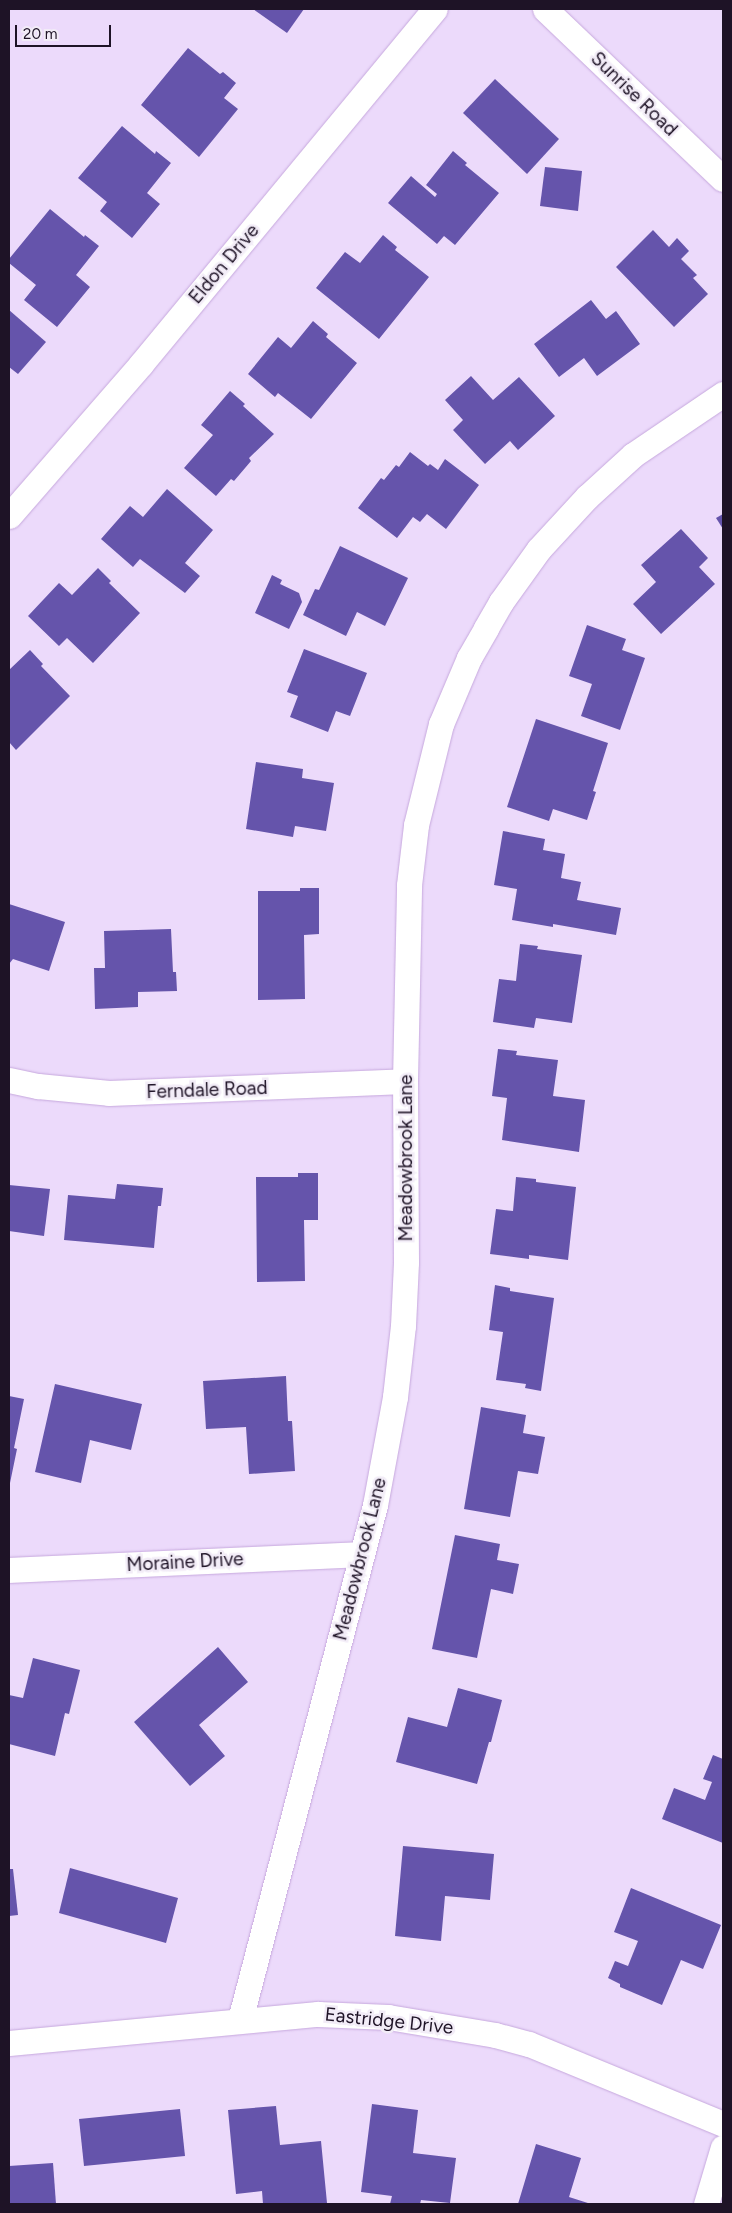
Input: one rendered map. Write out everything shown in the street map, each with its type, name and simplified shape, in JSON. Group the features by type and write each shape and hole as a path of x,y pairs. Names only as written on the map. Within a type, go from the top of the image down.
{"street":[{"name":"Eldon Drive","path":"9,516 140,364 435,9"},
{"name":"Sunrise Road","path":"545,9 723,180"},
{"name":"Meadowbrook Lane","path":"240,2020 375,1505 390,1426 403,1326 407,1180 406,1081 409,885 416,825 441,724 469,658 518,577 539,549 587,496 633,455 723,394"},
{"name":"Ferndale Road","path":"9,1080 38,1086 109,1093 406,1081"},
{"name":"Moraine Drive","path":"9,1570 362,1554"},
{"name":"Eastridge Drive","path":"9,2043 318,2014 354,2014 426,2022 495,2035 530,2044 723,2124"},
{"path":"706,2204 723,2147"}],"building":[{"path":"253,9 304,9 287,33"},
{"path":"188,48 220,74 223,72 236,83 224,98 238,109 199,157 141,105"},
{"path":"495,79 559,139 527,174 463,113"},
{"path":"122,126 155,154 156,151 171,163 147,193 160,204 132,238 100,211 107,202 78,178"},
{"path":"453,151 467,163 465,165 499,193 455,245 444,236 437,244 388,203 411,176 435,197 437,194 426,185"},
{"path":"545,167 582,171 578,211 540,206"},
{"path":"50,209 84,237 85,235 99,246 76,275 90,287 57,327 24,300 36,285 9,263 9,259"},
{"path":"653,230 669,247 677,238 689,251 681,259 697,275 693,278 708,294 674,327 616,267"},
{"path":"383,235 397,247 395,250 429,277 379,339 316,288 345,252 360,263"},
{"path":"591,300 606,319 616,311 640,344 597,376 584,358 559,377 534,344"},
{"path":"9,310 46,342 18,374 9,367"},
{"path":"313,321 328,334 326,337 357,363 311,419 278,393 275,397 248,374 278,337 291,348"},
{"path":"471,376 493,400 519,377 555,416 518,450 510,441 485,464 453,430 463,420 445,400"},
{"path":"230,391 245,404 243,406 274,434 249,458 251,461 234,481 231,479 216,496 184,468 213,435 201,425"},
{"path":"410,452 428,466 430,464 438,470 445,459 479,485 446,529 427,514 420,522 413,517 397,538 358,508 381,478 384,480 396,465 399,467"},
{"path":"167,489 213,530 185,563 200,576 185,593 140,559 133,567 101,539 130,506 143,517"},
{"path":"723,514 723,529 716,518"},
{"path":"681,529 708,558 699,567 715,584 661,634 633,604 656,582 641,565"},
{"path":"340,546 408,578 385,626 357,612 346,636 303,615 315,589 319,590"},
{"path":"98,568 111,581 109,583 140,613 93,663 67,638 59,646 28,616 59,583 72,595"},
{"path":"272,575 282,580 280,584 299,593 302,602 289,629 255,613"},
{"path":"587,625 626,639 622,650 645,658 620,730 581,716 592,684 569,676"},
{"path":"304,649 367,673 350,716 336,711 328,732 290,717 298,696 287,692"},
{"path":"30,650 43,664 41,666 70,696 16,750 9,742 9,670"},
{"path":"536,719 608,743 593,791 596,792 587,820 553,809 549,821 507,807"},
{"path":"256,762 303,769 302,778 334,783 326,831 295,826 293,837 246,829"},
{"path":"503,831 545,839 543,850 565,854 561,878 581,882 577,900 621,908 616,935 553,924 553,927 512,920 517,889 494,885"},
{"path":"300,888 319,888 319,934 304,935 305,999 258,1000 258,891 300,891"},
{"path":"9,904 65,922 49,971 13,959 9,964"},
{"path":"171,929 173,972 176,972 177,991 138,992 138,1007 95,1009 94,968 105,968 104,931"},
{"path":"520,944 538,946 537,949 582,955 572,1023 536,1018 534,1028 493,1022 499,979 516,981"},
{"path":"498,1049 517,1051 516,1055 558,1060 553,1096 585,1100 579,1152 502,1140 507,1098 492,1096"},
{"path":"298,1173 318,1173 318,1220 304,1220 305,1281 257,1282 256,1177 298,1177"},
{"path":"516,1177 536,1179 536,1182 576,1187 568,1260 529,1255 529,1259 490,1254 496,1209 513,1211"},
{"path":"117,1184 163,1188 161,1206 158,1206 154,1248 64,1240 68,1195 115,1199"},
{"path":"9,1185 50,1189 44,1236 9,1231"},
{"path":"495,1285 510,1288 510,1291 554,1298 541,1391 525,1388 526,1384 496,1380 503,1332 489,1330"},
{"path":"286,1376 288,1421 292,1421 295,1471 249,1474 246,1427 206,1429 203,1381"},
{"path":"55,1384 142,1404 131,1450 90,1440 81,1483 35,1472"},
{"path":"9,1396 24,1399 14,1448 17,1449 10,1483"},
{"path":"481,1407 526,1415 523,1433 545,1437 538,1474 518,1471 510,1517 464,1509"},
{"path":"455,1535 500,1544 497,1560 519,1564 513,1594 491,1589 477,1658 432,1649"},
{"path":"218,1647 248,1682 199,1725 225,1756 190,1786 134,1722"},
{"path":"33,1658 80,1670 69,1714 65,1713 55,1756 9,1744 9,1695 23,1698"},
{"path":"458,1688 502,1700 477,1784 396,1762 408,1717 447,1727"},
{"path":"713,1755 723,1759 723,1843 662,1819 674,1788 705,1800 712,1782 703,1779"},
{"path":"403,1846 494,1854 490,1900 445,1896 441,1941 395,1936"},
{"path":"70,1868 178,1898 166,1943 59,1913"},
{"path":"9,1869 13,1869 18,1915 9,1916"},
{"path":"631,1888 721,1925 703,1969 681,1960 662,2005 620,1987 620,1984 608,1978 615,1961 628,1966 638,1941 614,1932"},
{"path":"372,2104 418,2110 413,2153 456,2158 450,2203 421,2200 420,2204 390,2204 392,2196 361,2192"},
{"path":"276,2106 280,2145 321,2141 327,2203 263,2204 262,2191 236,2194 228,2110"},
{"path":"180,2109 185,2156 84,2166 79,2119"},
{"path":"536,2144 581,2158 569,2197 591,2204 518,2204"},
{"path":"53,2163 56,2204 9,2204 9,2166"}]}
